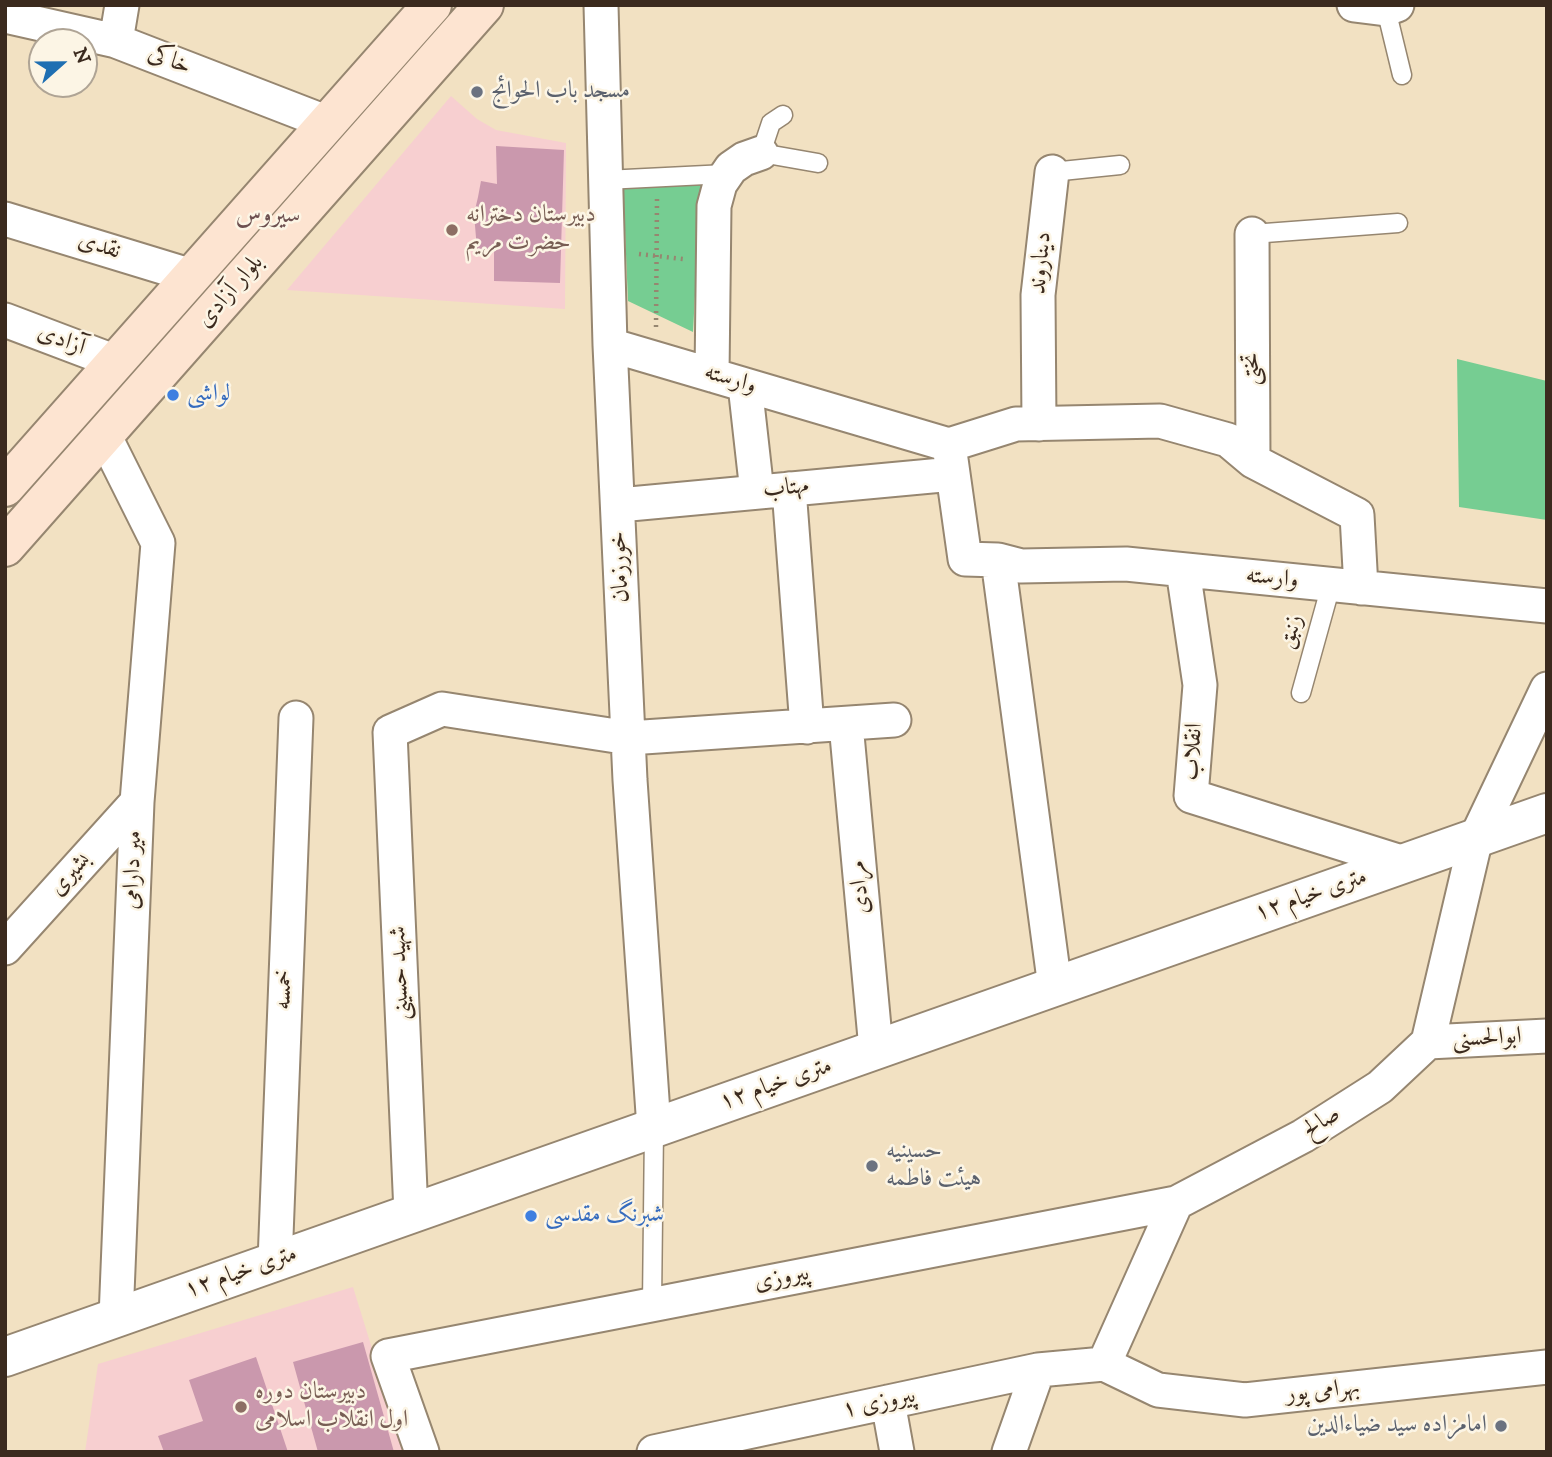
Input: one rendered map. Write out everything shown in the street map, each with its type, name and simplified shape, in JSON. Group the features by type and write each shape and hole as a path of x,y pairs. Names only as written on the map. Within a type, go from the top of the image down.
{"main road":[{"name":"بلوار آزادی","path":"5,488 432,5"},
{"name":"بلوار آزادی","path":"5,547 484,5"}],"street":[{"path":"116,41 122,5"},
{"name":"خورزمان","path":"601,5 610,345 629,738 654,1128"},
{"name":"خاکی","path":"7,22 116,41 328,123"},
{"path":"712,375 714,206 720,184 731,167 761,153"},
{"name":"دیناروند","path":"1039,424 1038,295 1052,172"},
{"name":"نقدی","path":"5,219 192,276"},
{"name":"تختی","path":"1252,234 1253,461"},
{"name":"آزادی","path":"5,320 116,362"},
{"name":"وارسته","path":"610,345 745,385 951,459 965,559 998,560 1021,566 1126,564 1547,606"},
{"path":"745,385 773,491 807,727"},
{"path":"951,459 1016,424 1160,421 1228,440 1253,461 1357,515 1346,586"},
{"name":"میر دارامی","path":"104,435 158,543 137,802 116,1318"},
{"name":"مهتاب","path":"618,505 773,491 951,459"},
{"path":"998,560 1055,987"},
{"name":"انقلاب","path":"1183,570 1200,684 1191,796 1404,863"},
{"path":"1428,1042 1476,838 1547,689"},
{"name":"شهید حسینی","path":"411,1213 390,732 442,709 629,738"},
{"name":"خمسه","path":"275,1262 296,718"},
{"path":"629,738 894,720"},
{"name":"مرادی","path":"846,724 876,1049"},
{"name":"بشیری","path":"5,948 137,802"},
{"name":"۱۲ متری خیام","path":"5,1357 1547,813"},
{"name":"ابوالحسنی","path":"1428,1042 1547,1036"},
{"name":"صالح","path":"1176,1203 1303,1136 1380,1087 1428,1042"},
{"path":"1104,1364 1176,1203"},
{"name":"پیروزی","path":"422,1452 388,1356 1176,1203"},
{"name":"بهرامی پور","path":"1104,1364 1158,1390 1245,1400 1547,1367"},
{"name":"پیروزی ۱","path":"654,1452 743,1443 888,1402 1038,1370 1104,1364"},
{"path":"1009,1452 1038,1370"},
{"path":"888,1402 897,1452"}],"lane":[{"path":"1379,7 1402,75"},
{"path":"783,115 771,123 761,153 818,163"},
{"name":"دیناروند","path":"1052,172 1121,165"},
{"path":"605,180 726,174"},
{"name":"تختی","path":"1252,234 1398,223"},
{"name":"زنبق","path":"1301,693 1346,586"},
{"path":"652,1304 654,1128"}],"path":[{"path":"655,358 657,177"},
{"path":"607,250 713,262"}],"shaded area":[{"name":"دبیرستان دخترانه حضرت مریم","path":"451,96 477,119 496,130 566,143 565,309 287,290"},
{"name":"دبیرستان دوره اول انقلاب اسلامی","path":"353,1287 404,1452 85,1452 98,1364"}],"green space":[{"path":"701,183 693,332 628,301 623,184"},
{"path":"1457,359 1547,381 1547,520 1459,507"}],"building":[{"path":"496,146 564,150 560,283 494,281 494,249 477,249 474,214 481,181 497,184"},
{"path":"363,1342 394,1452 318,1452 293,1362"},
{"path":"256,1357 288,1452 164,1452 158,1436 203,1421 189,1380"}],"place":[{"name":"مسجد باب الحوائج","path":"477,92"},
{"name":"دبیرستان دخترانه حضرت مریم","path":"452,230"},
{"name":"لواشی","path":"173,395"},
{"name":"حسینیه هیئت فاطمه","path":"872,1166"},
{"name":"شبرنگ مقدسی","path":"531,1216"},
{"name":"دبیرستان دوره اول انقلاب اسلامی","path":"241,1407"},
{"name":"امامزاده سید ضیاءالدین","path":"1501,1426"}],"district":[{"name":"سیروس","path":"268,217"}]}
